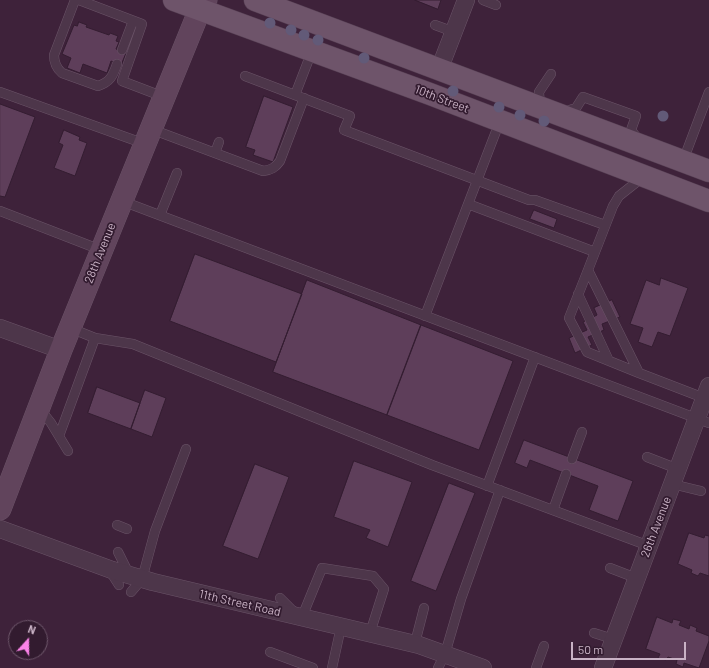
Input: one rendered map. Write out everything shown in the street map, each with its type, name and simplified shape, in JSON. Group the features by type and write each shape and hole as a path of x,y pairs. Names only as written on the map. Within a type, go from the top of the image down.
{"main road":[{"name":"10th Street","path":"174,0 203,5 312,51 709,201"},
{"path":"255,0 709,171"}],"street":[{"path":"439,70 466,0"},
{"name":"28th Avenue","path":"0,509 61,350 203,5"},
{"path":"0,328 61,350"},
{"name":"26th Avenue","path":"603,668 675,476 703,421 707,392"},
{"name":"11th Street Road","path":"0,529 110,570 130,583 300,617 370,633 414,644 441,661 483,668"}],"lane":[{"path":"75,0 54,55 54,62 58,69 62,73 98,86 112,78 117,64"},
{"path":"79,0 142,24 122,81 164,98"},
{"path":"483,0 496,5"},
{"path":"122,50 133,21"},
{"path":"435,25 454,32"},
{"path":"295,95 312,51"},
{"path":"549,110 539,92 551,74"},
{"path":"245,76 350,116 344,130 529,200 535,200 605,225"},
{"path":"0,92 148,137 215,153 263,171 276,167 280,161 304,98"},
{"path":"683,161 709,92"},
{"path":"425,316 500,121"},
{"path":"215,153 219,142"},
{"path":"160,215 177,173"},
{"path":"644,176 619,196 613,206 569,318 587,352 639,373 707,392"},
{"path":"122,201 703,421"},
{"path":"468,204 595,252"},
{"path":"0,211 102,250"},
{"path":"588,270 639,373"},
{"path":"578,294 609,361"},
{"path":"70,328 95,338 133,344 424,462 649,546"},
{"path":"59,436 95,338"},
{"path":"487,486 535,357"},
{"path":"39,408 52,423 68,451"},
{"path":"572,459 582,432"},
{"path":"130,583 154,531 186,449"},
{"path":"646,457 701,491"},
{"path":"553,510 566,474"},
{"path":"441,661 461,599 500,490"},
{"path":"117,525 127,529"},
{"path":"118,552 130,583"},
{"path":"280,598 300,617 322,568 374,576 384,589 370,633"},
{"path":"610,568 636,578"},
{"path":"414,644 424,608"},
{"path":"332,668 342,627"},
{"path":"594,633 613,640"},
{"path":"536,668 544,646"},
{"path":"270,652 313,668"}],"building":[{"path":"415,0 441,0 438,9"},
{"path":"79,22 87,25 86,27 109,35 110,33 118,36 116,41 119,42 116,49 126,53 121,65 111,61 107,73 83,64 80,73 67,68 71,58 62,54 74,25 77,26"},
{"path":"264,96 293,107 273,162 253,155 255,150 246,147"},
{"path":"0,104 35,117 5,197 0,196"},
{"path":"64,130 80,137 79,140 87,143 75,176 54,168 63,145 59,143"},
{"path":"534,210 557,219 554,228 530,219"},
{"path":"195,254 302,294 276,362 170,321"},
{"path":"661,278 688,288 670,336 658,332 652,347 638,342 643,328 630,324 646,280 659,285"},
{"path":"307,280 421,325 387,415 273,372"},
{"path":"612,300 620,317 602,324 604,330 588,337 592,345 575,353 569,338 587,330 583,322 597,315 594,308"},
{"path":"421,325 513,361 479,450 387,415"},
{"path":"97,387 140,403 131,429 88,413"},
{"path":"145,390 166,398 152,437 131,429"},
{"path":"524,440 633,481 618,521 589,510 598,486 530,460 527,468 515,463"},
{"path":"354,461 412,482 388,547 366,538 370,530 334,517"},
{"path":"255,464 289,477 258,559 223,546"},
{"path":"449,483 475,493 436,591 411,581"},
{"path":"689,533 704,538 705,535 709,536 709,576 700,573 698,576 691,573 692,570 678,564"},
{"path":"657,617 672,623 673,619 681,621 679,625 689,629 690,625 697,628 696,631 709,636 709,641 699,668 684,663 683,667 676,664 677,660 668,657 666,660 658,658 660,654 646,649"}]}
